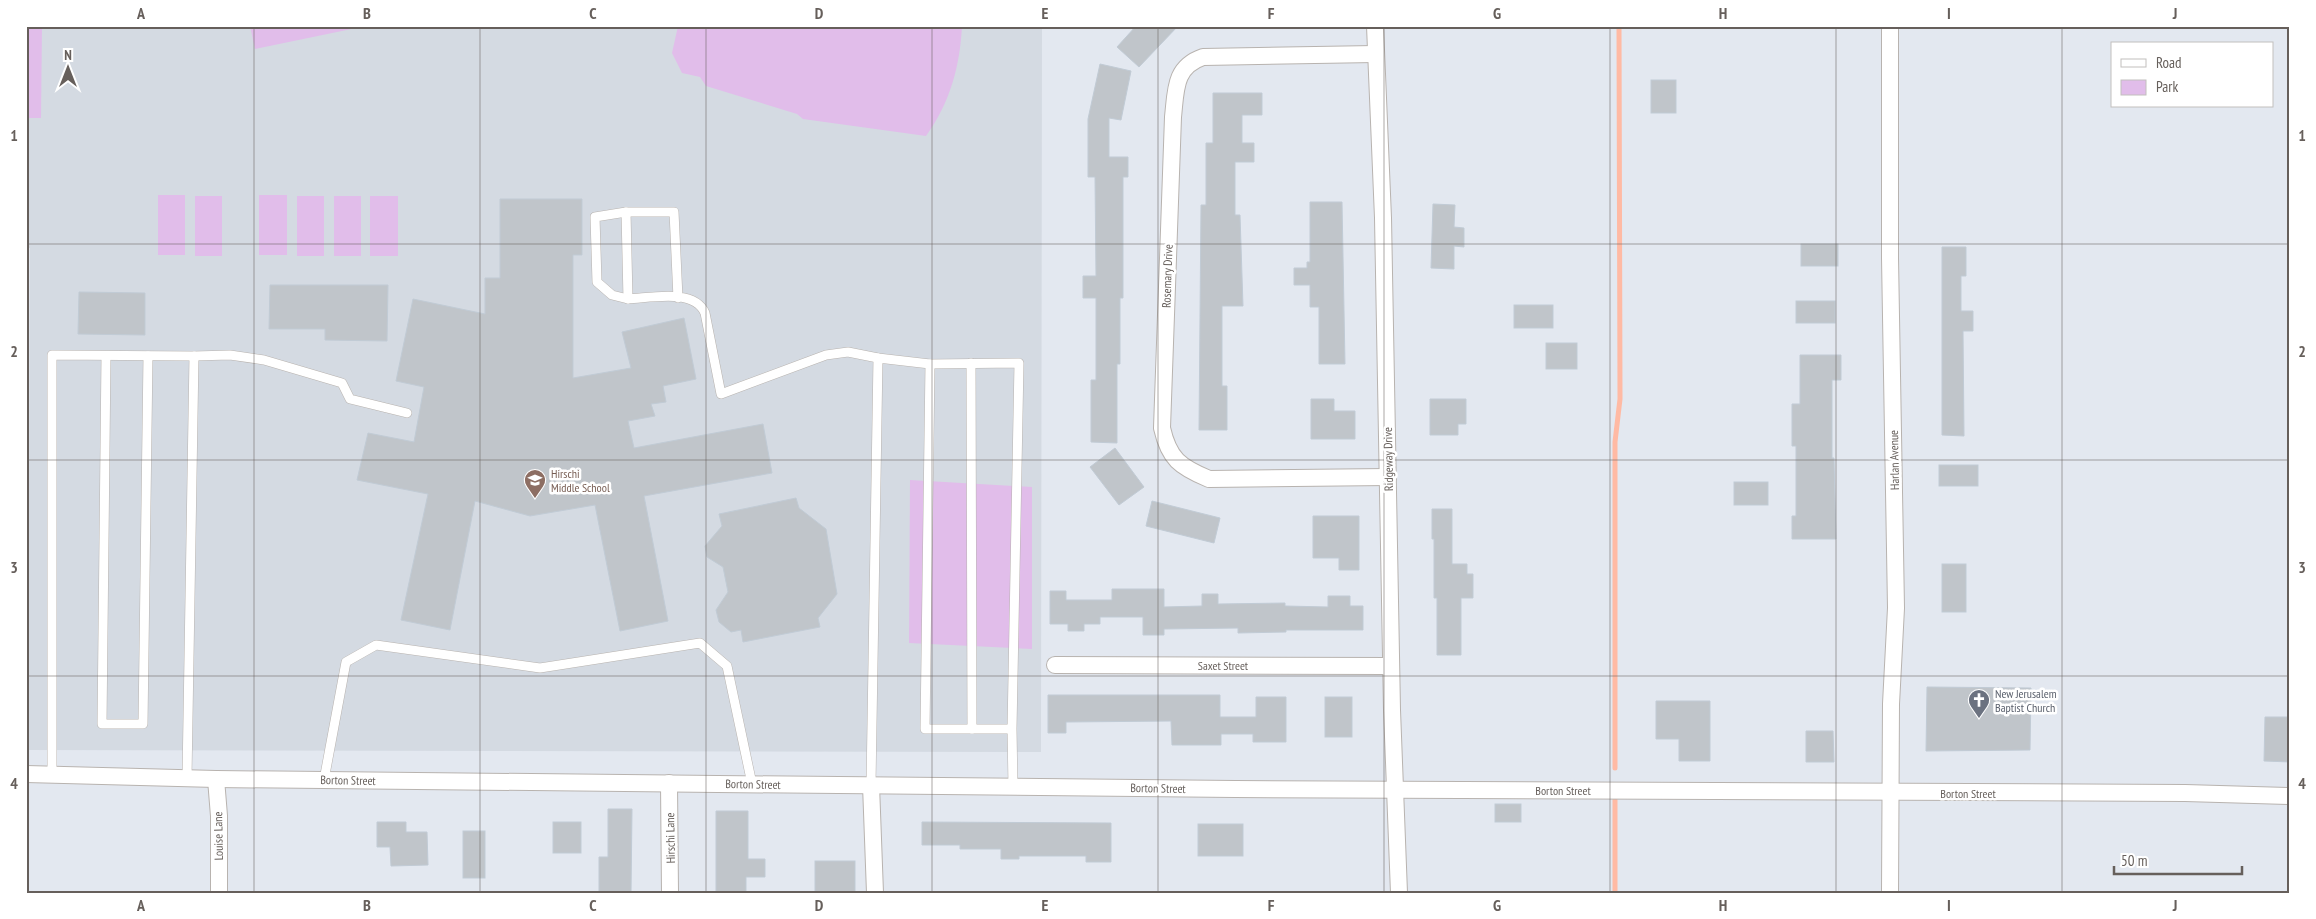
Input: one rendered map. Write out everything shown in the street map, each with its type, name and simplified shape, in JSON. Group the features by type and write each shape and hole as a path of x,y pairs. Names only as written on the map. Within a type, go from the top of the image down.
{"street":[{"name":"Ridgeway Drive","path":"1375,26 1383,208 1391,666 1399,893"},
{"name":"Harlan Avenue","path":"1890,26 1890,258 1896,608 1891,704 1890,893"},
{"name":"Rosemary Drive","path":"1375,54 1203,57 1191,62 1180,75 1176,87 1173,117 1162,422 1166,446 1177,462 1189,471 1209,479 1388,477"},
{"name":"Saxet Street","path":"1055,665 1391,666"},
{"name":"Borton Street","path":"26,774 216,779 2290,796"},
{"name":"Louise Lane","path":"216,779 219,816 219,893"},
{"name":"Hirschi Lane","path":"669,783 670,893"},
{"path":"871,785 875,893"}],"lane":[{"path":"678,298 674,212 626,212 595,217 597,282 612,295 628,299 678,298 694,300 702,304 706,313 722,394 826,355 848,352 878,358 930,364 1019,363 1012,729 1013,786"},
{"path":"626,212 628,299"},
{"path":"52,775 52,355 230,355 264,360 342,383 350,399 407,413"},
{"path":"106,356 102,724 143,724 148,356"},
{"path":"187,778 194,356"},
{"path":"871,785 878,358"},
{"path":"971,363 972,729"},
{"path":"930,364 926,729 1012,729"},
{"path":"324,780 346,662 376,645 540,668 700,643 727,666 752,784"}],"shaded area":[{"name":"Hirschi Middle School","path":"26,26 1042,26 1041,752 28,750 30,248 26,248"}],"green space":[{"path":"26,26 42,26 41,118 26,118"},
{"path":"250,26 366,26 255,49"},
{"path":"678,26 962,26 959,55 952,84 941,111 926,136 803,119 797,114 706,86 700,77 682,73 672,53"},
{"path":"158,195 185,195 185,255 158,255"},
{"path":"259,195 287,195 287,255 259,255"},
{"path":"195,196 222,196 222,256 195,256"},
{"path":"297,196 324,196 324,256 297,256"},
{"path":"334,196 361,196 361,256 334,256"},
{"path":"370,196 398,196 398,256 370,256"},
{"path":"910,480 1032,487 1032,649 909,643"}],"building":[{"path":"1136,26 1178,26 1139,67 1117,47"},
{"path":"1100,64 1131,71 1121,120 1109,118 1109,157 1128,157 1128,177 1123,177 1123,298 1120,298 1120,364 1117,364 1117,443 1091,442 1091,380 1096,380 1096,298 1083,298 1083,276 1096,276 1095,177 1088,177 1088,119"},
{"path":"1651,80 1676,80 1676,113 1651,113"},
{"path":"1213,93 1262,93 1262,115 1242,115 1242,143 1254,143 1254,162 1235,162 1235,215 1240,215 1243,306 1222,306 1222,386 1227,386 1227,430 1199,430 1201,205 1206,205 1206,143 1213,143"},
{"path":"500,199 582,199 582,255 573,255 573,378 631,368 622,332 684,318 696,379 663,386 666,402 651,404 655,416 628,421 634,448 763,424 772,473 644,496 668,621 620,631 595,505 530,516 475,501 450,630 401,620 428,494 357,480 368,433 414,442 424,387 396,381 413,299 485,314 485,278 500,278"},
{"path":"1310,202 1342,202 1345,364 1319,364 1319,307 1310,307 1310,285 1294,285 1294,268 1307,268 1307,262 1310,262"},
{"path":"1433,204 1455,205 1454,227 1464,228 1464,247 1454,246 1454,269 1431,268"},
{"path":"1801,244 1838,244 1838,266 1801,266"},
{"path":"1942,247 1966,247 1966,276 1961,276 1961,311 1973,311 1973,331 1963,331 1964,436 1942,435"},
{"path":"270,285 388,285 387,341 325,340 325,329 269,329"},
{"path":"79,292 145,293 145,335 78,334"},
{"path":"1796,301 1835,301 1835,323 1796,323"},
{"path":"1514,305 1553,305 1553,328 1514,328"},
{"path":"1546,343 1577,343 1577,369 1546,369"},
{"path":"1800,355 1841,355 1841,380 1832,380 1832,458 1834,458 1836,539 1792,539 1792,516 1796,516 1796,446 1792,446 1792,404 1800,404"},
{"path":"1311,399 1334,399 1334,411 1355,411 1355,439 1311,439"},
{"path":"1430,399 1466,399 1466,424 1458,424 1458,435 1430,435"},
{"path":"1115,448 1144,487 1119,505 1090,467"},
{"path":"1939,465 1978,465 1978,486 1939,486"},
{"path":"1734,482 1768,482 1768,505 1734,505"},
{"path":"796,498 799,508 826,529 837,594 818,618 820,627 743,642 741,630 731,632 719,622 716,610 728,592 723,567 707,557 705,546 722,526 719,514"},
{"path":"1152,501 1220,518 1214,543 1146,526"},
{"path":"1432,509 1452,509 1452,564 1467,564 1467,574 1473,574 1473,598 1461,598 1461,655 1437,655 1437,598 1434,598"},
{"path":"1313,516 1359,516 1359,570 1339,570 1339,558 1313,558"},
{"path":"1942,564 1966,564 1966,612 1942,612"},
{"path":"1112,589 1164,589 1164,607 1202,606 1202,594 1218,594 1218,604 1285,603 1285,606 1328,607 1328,596 1350,596 1350,606 1363,606 1363,630 1286,630 1286,632 1238,633 1238,628 1164,629 1164,635 1143,635 1143,617 1100,617 1100,624 1084,624 1084,631 1068,631 1068,624 1050,624 1050,591 1066,591 1066,600 1112,600"},
{"name":"New Jerusalem Baptist Church","path":"1927,687 2031,688 2030,750 1926,751"},
{"path":"1048,695 1220,695 1220,717 1256,717 1256,697 1286,697 1286,742 1253,742 1253,734 1221,734 1221,745 1172,745 1171,721 1066,722 1066,733 1048,733"},
{"path":"1325,697 1352,697 1352,737 1325,737"},
{"path":"1656,701 1710,701 1710,761 1679,761 1679,739 1656,739"},
{"path":"2265,717 2290,717 2290,762 2264,761"},
{"path":"1806,731 1833,731 1834,762 1806,762"},
{"path":"1495,804 1521,804 1521,822 1495,822"},
{"path":"608,809 632,809 631,893 599,893 599,857 608,857"},
{"path":"716,811 748,811 748,859 765,859 765,877 746,877 746,893 716,893"},
{"path":"377,822 406,822 406,832 427,832 428,865 391,866 390,847 377,847"},
{"path":"553,822 581,822 581,853 553,853"},
{"path":"922,822 1111,823 1111,862 1086,862 1086,856 1019,856 1019,859 1001,859 1001,849 960,849 960,845 922,845"},
{"path":"1198,824 1243,824 1243,856 1198,856"},
{"path":"463,831 485,831 485,878 463,878"},
{"path":"815,861 855,861 855,893 815,893"}],"waterway":[{"path":"1615,768 1615,442 1620,399 1619,26"},
{"path":"1615,800 1615,893"}],"place":[{"name":"Hirschi Middle School","path":"535,499"},
{"name":"New Jerusalem Baptist Church","path":"1979,719"}]}
